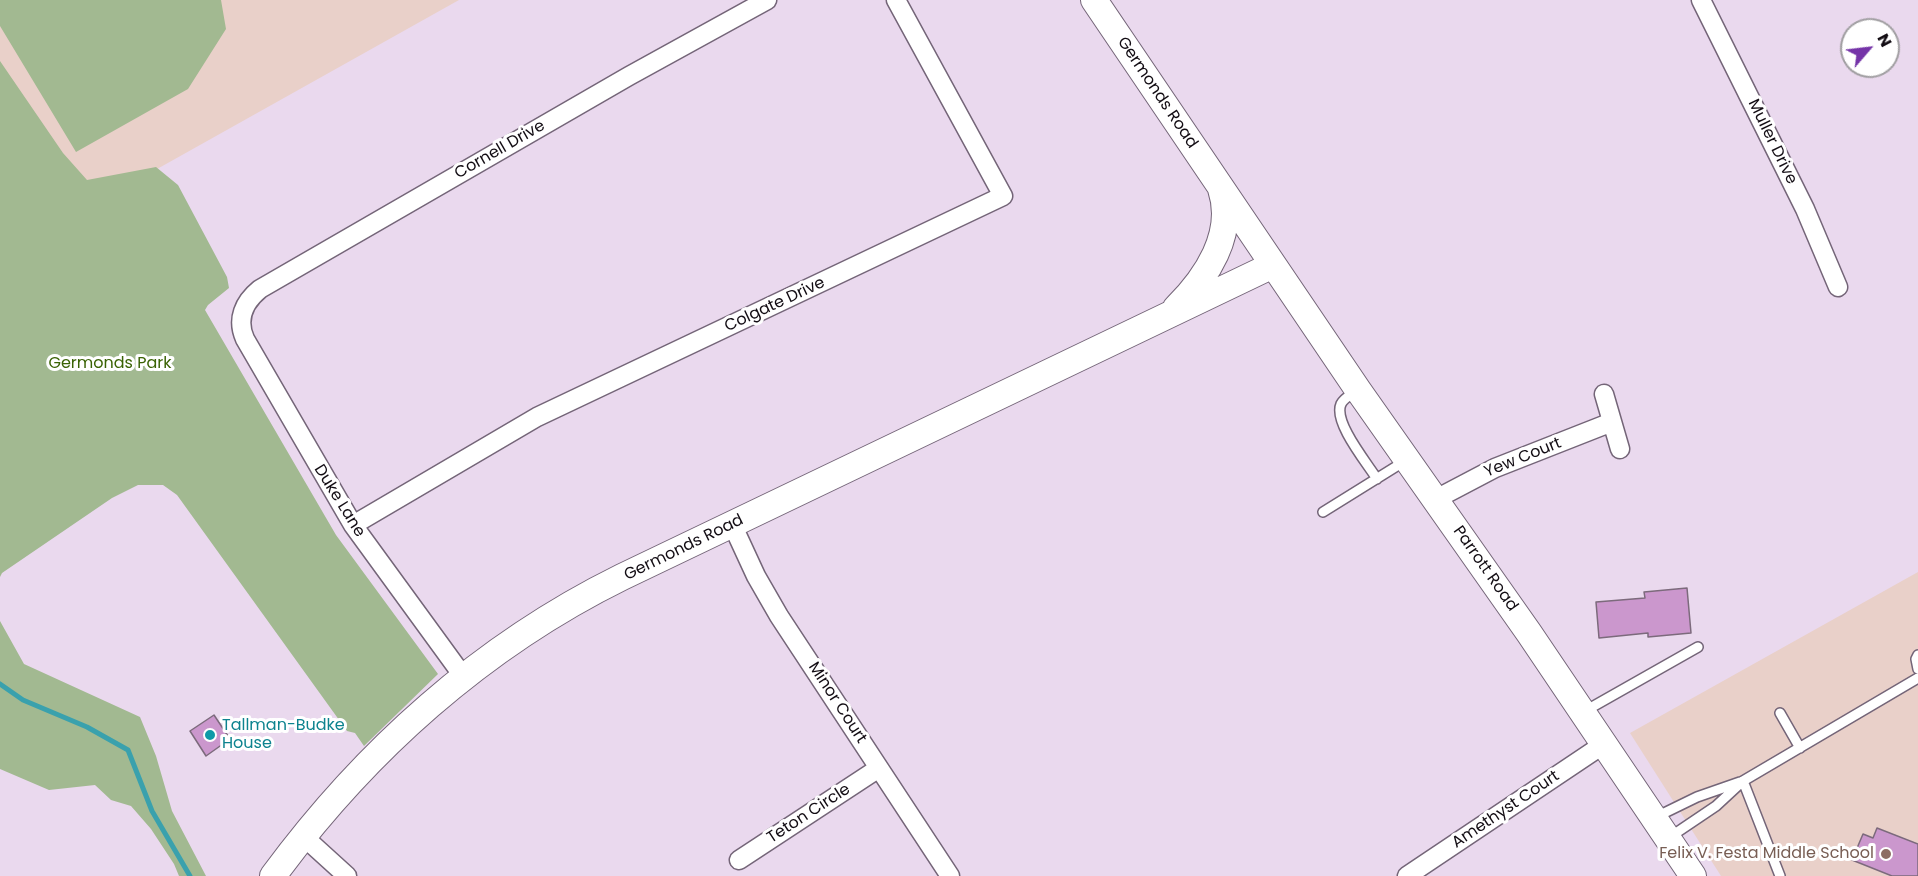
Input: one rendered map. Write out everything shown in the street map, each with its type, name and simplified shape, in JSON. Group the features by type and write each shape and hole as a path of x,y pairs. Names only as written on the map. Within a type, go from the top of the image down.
{"street":[{"name":"Cornell Drive","path":"242,312 249,299 260,289 629,76 767,0"},
{"name":"Colgate Drive","path":"353,525 537,417 1004,196 896,0"},
{"name":"Germonds Road","path":"273,876 303,836 367,765 463,676 517,637 586,595 1273,265 1094,0"},
{"name":"Muller Drive","path":"1701,0 1805,209 1838,287"},
{"name":"Germonds Road","path":"1164,319 1196,286 1214,257 1222,236 1225,217 1224,199 1220,186"},
{"name":"Parrott Road","path":"1273,265 1583,712 1693,876"},
{"name":"Duke Lane","path":"242,312 241,325 245,339 353,525 463,676"},
{"path":"1604,394 1620,449"},
{"name":"Yew Court","path":"1436,499 1495,468 1612,422"},
{"name":"Minor Court","path":"732,524 756,576 774,607 950,876"},
{"name":"Amethyst Court","path":"1407,876 1604,744"},
{"name":"Teton Circle","path":"739,860 879,768"},
{"path":"303,836 347,876"}],"lane":[{"path":"1358,390 1345,399 1341,405 1342,425 1377,479"},
{"path":"1323,512 1407,459"},
{"path":"1583,712 1698,647"},
{"path":"1918,655 1916,659 1918,669"},
{"path":"1661,828 1697,797 1743,781 1918,678"},
{"path":"1780,713 1800,748"},
{"path":"1661,828 1716,806 1743,781"},
{"path":"1743,781 1780,876"}],"shaded area":[{"path":"0,0 459,0 91,206 0,76"},
{"path":"1918,572 1918,876 1721,876 1630,733"}],"green space":[{"path":"0,0 221,0 226,29 188,89 76,152 0,26"},
{"name":"Germonds Park","path":"0,61 63,153 87,180 156,167 178,185 227,277 229,288 205,310 336,535 438,674 364,746 355,733 347,731 177,495 163,485 138,485 112,498 2,573 0,577"},
{"path":"0,621 24,664 140,717 156,756 172,811 206,876 179,876 174,864 151,829 131,806 111,800 95,785 49,790 0,769"}],"building":[{"path":"1687,588 1691,633 1648,637 1648,633 1599,638 1596,602 1645,598 1644,592"},
{"name":"Tallman-Budke House","path":"214,715 230,739 206,756 190,731"},
{"name":"Felix V. Festa Middle School","path":"1877,828 1918,844 1918,876 1892,876 1852,860 1863,834 1873,838"}],"waterway":[{"path":"0,684 23,700 87,727 128,750 152,811 190,876"}],"place":[{"name":"Tallman-Budke House","path":"210,735"},
{"name":"Felix V. Festa Middle School","path":"1886,854"}]}
